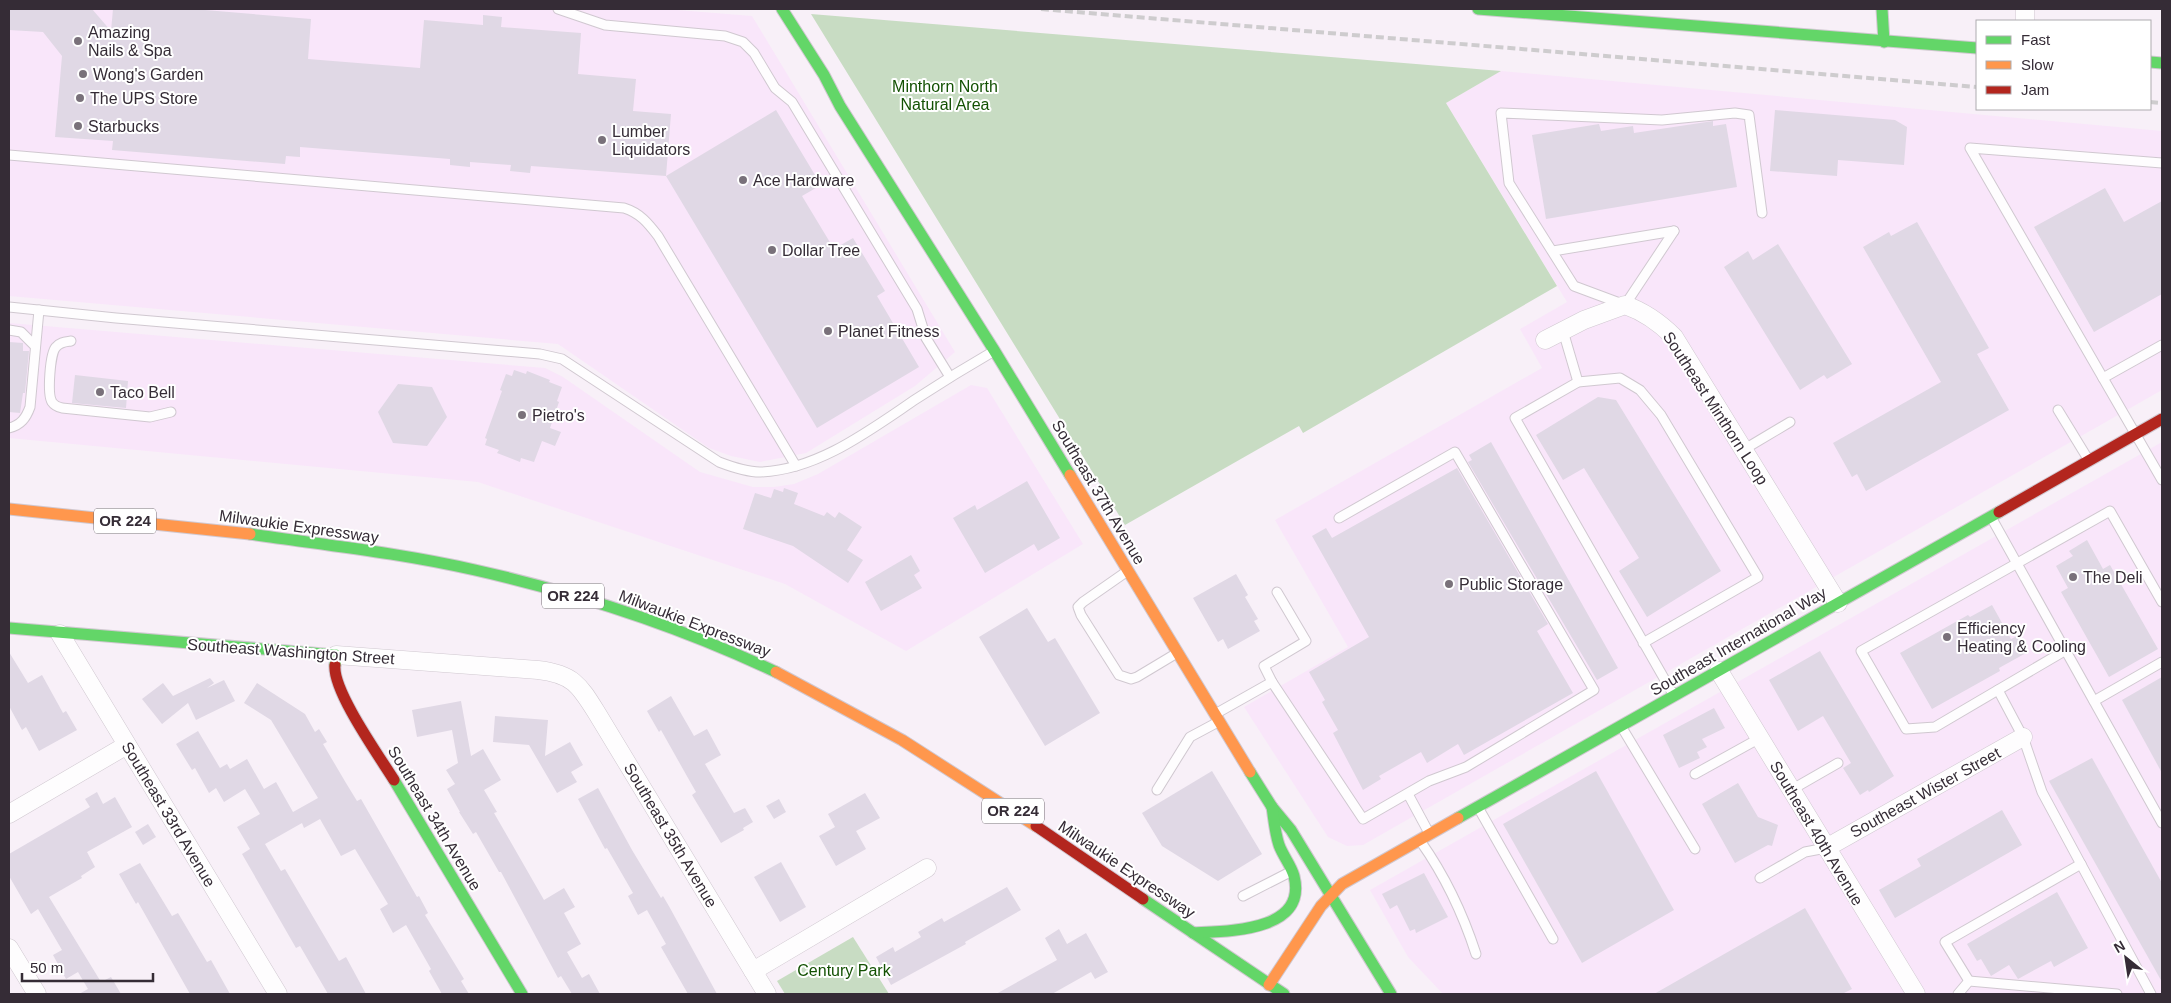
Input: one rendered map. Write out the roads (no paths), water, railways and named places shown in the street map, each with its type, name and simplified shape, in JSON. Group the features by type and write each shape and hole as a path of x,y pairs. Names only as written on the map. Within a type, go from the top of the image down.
{"main road":[{"name":"Southeast 37th Avenue","path":"772,9 816,82 840,106"},
{"name":"Southeast 37th Avenue","path":"782,9 824,75 840,106 994,350 1216,718 1272,807 1291,830 1391,994"},
{"path":"1478,9 1976,48"},
{"path":"1882,9 1884,42"},
{"name":"Southeast International Way","path":"1330,894 1342,884 1424,837 2162,419"},
{"name":"Milwaukie Expressway","path":"9,509 240,533 360,550 474,570 580,598 695,637 775,671 902,740 1031,823 1193,933 1266,989 1284,994"},
{"name":"Southeast Washington Street","path":"9,628 60,634 336,655"},
{"name":"Southeast 34th Avenue","path":"336,655 334,672 338,689 522,994"},
{"path":"1193,933 1254,928 1277,920 1286,912 1292,902 1295,881 1292,870 1278,843 1272,807"},
{"path":"1266,989 1330,894"}],"street":[{"path":"1545,340 1584,320 1625,305"},
{"name":"Southeast Minthorn Loop","path":"1625,305 1643,312 1659,322 1674,337 1838,603"},
{"name":"Southeast 33rd Avenue","path":"60,634 278,994"},
{"name":"Southeast Washington Street","path":"336,655 538,670 556,672 572,679"},
{"name":"Southeast 40th Avenue","path":"1719,671 1916,994"},
{"name":"Southeast 35th Avenue","path":"572,679 598,715 767,994"},
{"name":"Southeast Wister Street","path":"1826,848 2023,737"},
{"path":"9,814 127,745"},
{"path":"753,971 928,868"},
{"path":"9,948 37,994"}],"lane":[{"path":"558,9 605,25 725,36 743,42 754,53 774,88 792,102 917,309 926,338 950,377"},
{"path":"1552,252 1674,231 1625,305 1574,286 1552,252 1509,183 1501,113 1662,120 1735,113 1749,115 1762,213"},
{"path":"2162,163 1970,148 2162,480"},
{"path":"9,155 624,208 635,211 658,236 790,453 796,466"},
{"path":"9,307 126,319 540,354 562,359 720,462 758,472 796,466 821,456 868,431 994,350"},
{"path":"9,428 21,422 27,416 30,407 39,310"},
{"path":"9,330 21,332 35,346"},
{"path":"1563,331 1578,382"},
{"path":"71,341 63,342 56,347 52,354 49,394 56,406 150,417 171,412"},
{"path":"2103,378 2162,345"},
{"path":"1643,643 1758,577 1661,415 1640,390 1620,378 1578,382 1515,418 1643,643 1674,696"},
{"path":"2058,410 2089,461"},
{"path":"1743,450 1790,422"},
{"path":"1277,592 1306,641 1264,666 1272,682 1363,819 1429,782 1466,768 1594,690 1455,452 1339,518"},
{"path":"2066,650 1935,727 1906,729 1861,651 2110,511 2162,602"},
{"path":"1991,516 2162,822"},
{"path":"1128,571 1083,602 1078,608 1081,615 1119,675 1125,678 1136,677 1177,653"},
{"path":"2094,701 2162,662"},
{"path":"1157,790 1190,738 1216,718 1272,682"},
{"path":"1998,690 2023,737 2042,792 2151,994"},
{"path":"1621,726 1695,848"},
{"path":"1695,774 1760,738"},
{"path":"1791,790 1838,763"},
{"path":"1408,794 1424,837 1448,885 1476,954"},
{"path":"1478,807 1553,939"},
{"path":"1760,878 1805,852 1826,848"},
{"path":"1970,981 1945,942 2081,864"},
{"path":"1242,896 1292,870"},
{"path":"1958,994 1970,981"},
{"path":"1970,981 2117,994"}],"railway":[{"path":"1041,9 1976,87"},
{"path":"2151,102 2162,103"}],"place":[{"name":"Amazing Nails & Spa","path":"78,41"},
{"name":"Wong's Garden","path":"83,74"},
{"name":"The UPS Store","path":"80,98"},
{"name":"Starbucks","path":"78,126"},
{"name":"Lumber Liquidators","path":"602,140"},
{"name":"Ace Hardware","path":"743,180"},
{"name":"Dollar Tree","path":"772,250"},
{"name":"Planet Fitness","path":"828,331"},
{"name":"Taco Bell","path":"100,392"},
{"name":"Pietro's","path":"522,415"},
{"name":"The Deli","path":"2073,577"},
{"name":"Public Storage","path":"1449,584"},
{"name":"Efficiency Heating & Cooling","path":"1947,637"}],"park label":[{"name":"Minthorn North Natural Area","path":"945,95"},
{"name":"Century Park","path":"844,970"}]}
